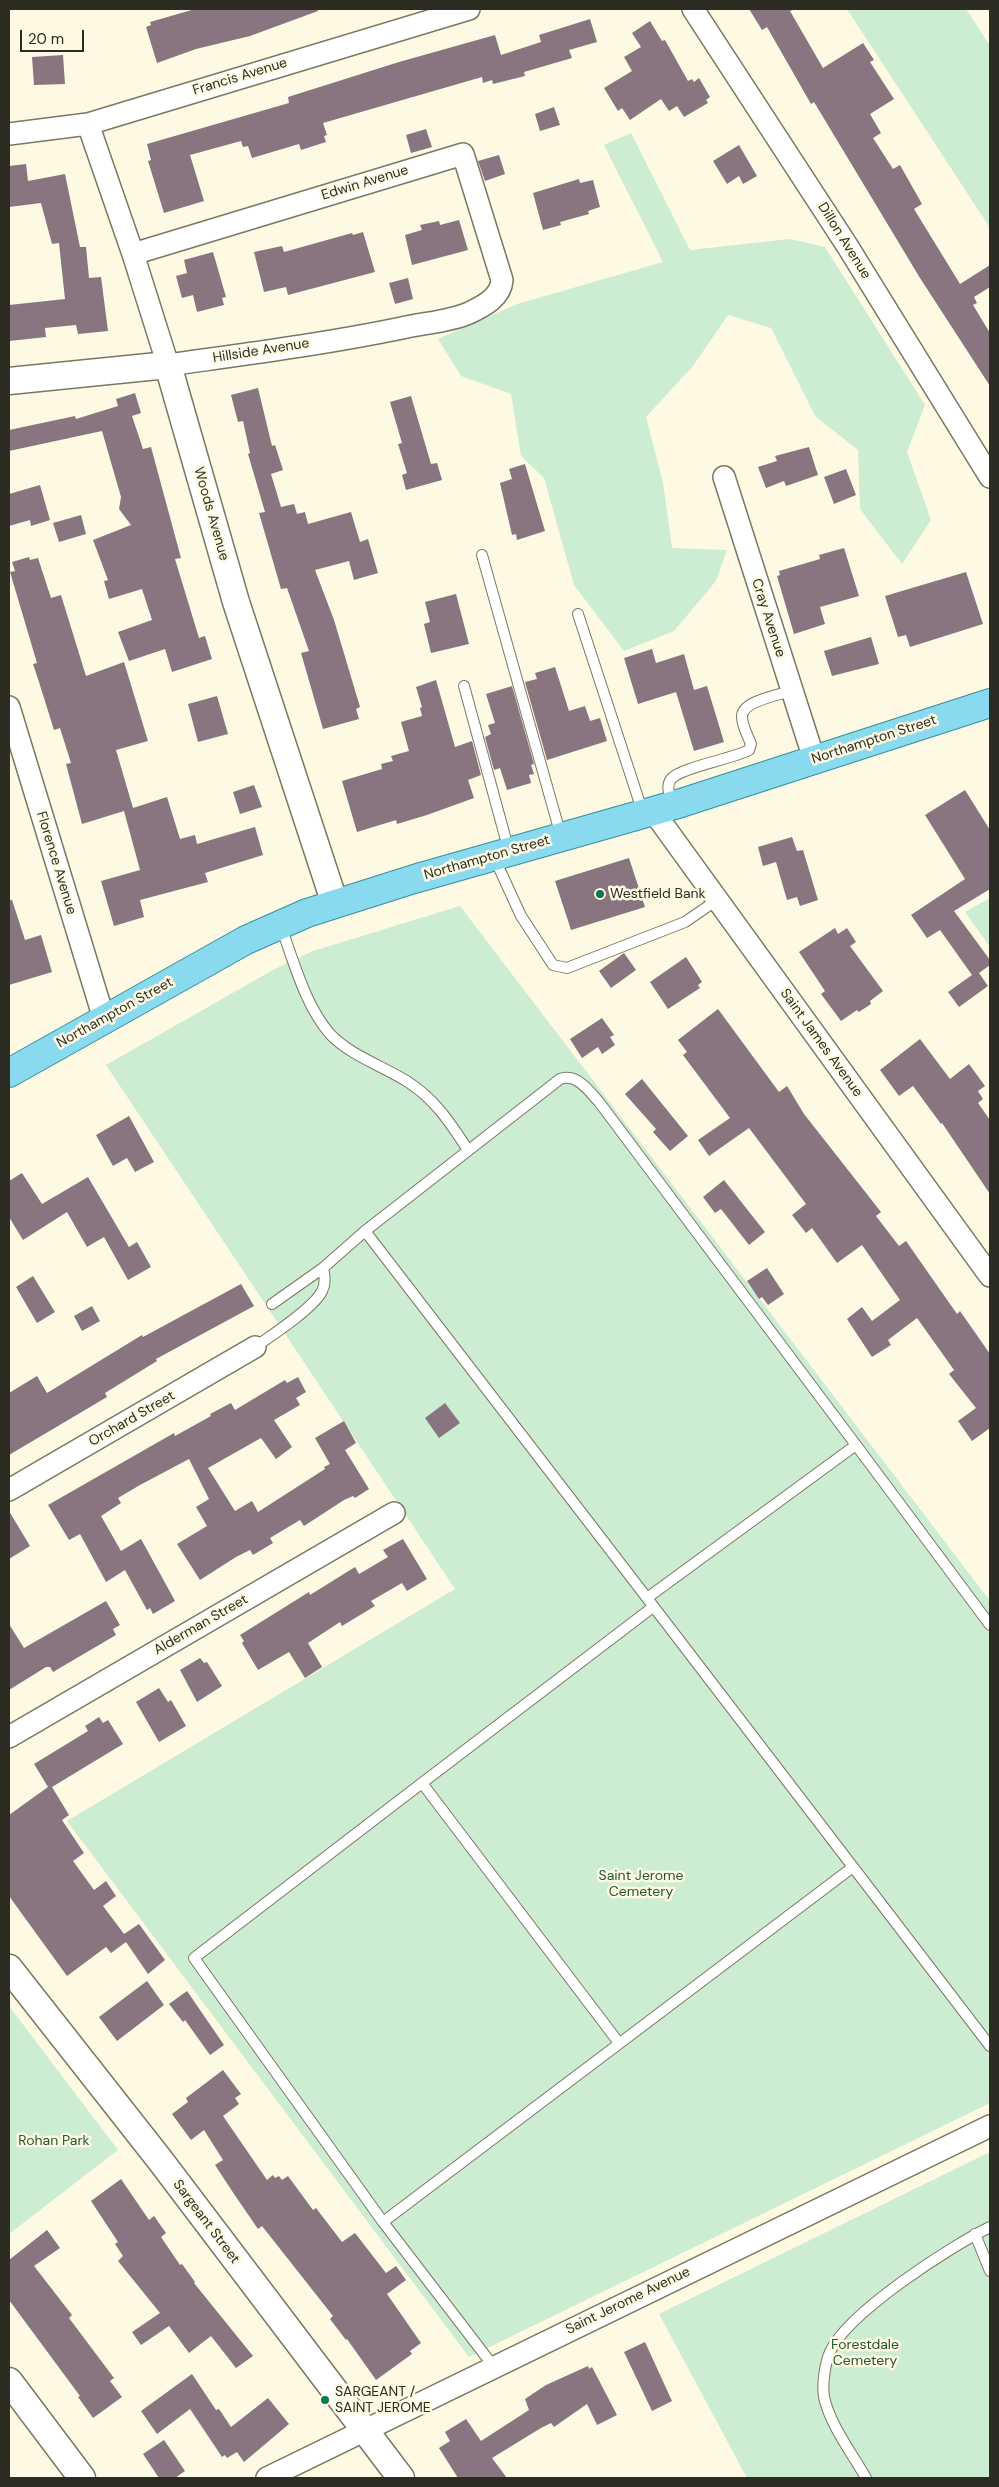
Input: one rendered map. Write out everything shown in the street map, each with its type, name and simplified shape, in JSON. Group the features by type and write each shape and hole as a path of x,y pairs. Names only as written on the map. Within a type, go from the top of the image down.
{"main road":[{"name":"Northampton Street","path":"9,1073 246,940 279,924 335,904 656,810 990,705"}],"street":[{"name":"Francis Avenue","path":"9,134 88,124 469,9"},
{"name":"Dillon Avenue","path":"693,9 848,247 990,477"},
{"name":"Woods Avenue","path":"88,124 133,254 168,365 236,602 335,904"},
{"name":"Edwin Avenue","path":"133,254 463,154 502,280 502,288"},
{"name":"Hillside Avenue","path":"9,381 168,365 375,333 468,313 492,300 502,288"},
{"name":"Cray Avenue","path":"724,477 814,760"},
{"name":"Florence Avenue","path":"9,707 104,1019"},
{"name":"Saint James Avenue","path":"656,810 717,900 990,1276"},
{"name":"Orchard Street","path":"9,1490 255,1347"},
{"name":"Alderman Street","path":"9,1737 394,1513"},
{"name":"Sargeant Street","path":"9,1968 160,2160 401,2478"},
{"name":"Saint Jerome Avenue","path":"267,2478 365,2432 494,2367 990,2126"},
{"path":"9,2381 82,2478"}],"lane":[{"path":"482,555 562,837"},
{"path":"578,614 656,810"},
{"path":"464,686 501,854 521,916 552,965 567,968 685,922 717,900"},
{"path":"656,810 672,778 682,772 749,750 751,744 742,719 742,711 748,705 792,691"},
{"path":"279,924 309,999 332,1035 367,1060 392,1072 421,1091 446,1117 468,1150"},
{"path":"272,1304 323,1268 365,1231 560,1079 568,1078 579,1082 598,1102 990,1624"},
{"path":"365,1231 990,2046"},
{"path":"255,1347 315,1302 322,1291 325,1278 323,1268"},
{"path":"647,1598 856,1445"},
{"path":"494,2367 383,2222 194,1958 653,1607"},
{"path":"422,1783 619,2043"},
{"path":"383,2222 853,1867"},
{"path":"866,2478 831,2416 824,2396 824,2377 830,2352 844,2331 879,2300 975,2234 990,2226"},
{"path":"975,2234 990,2271"}],"green space":[{"path":"847,9 966,9 990,46 990,228"},
{"path":"631,133 690,250 790,239 825,247 925,405 907,452 931,520 902,564 860,509 858,450 815,416 771,328 728,315 693,366 646,417 663,483 672,548 727,550 716,581 674,631 624,651 574,585 544,478 521,456 511,394 461,376 438,339 517,304 663,262 604,145"},
{"path":"990,898 990,947 965,912"},
{"name":"Saint Jerome Cemetery","path":"460,906 990,1601 990,2103 469,2357 67,1821 455,1589 106,1065 273,970 313,951"},
{"name":"Rohan Park","path":"9,2006 118,2150 9,2234"},
{"name":"Forestdale Cemetery","path":"990,2152 990,2478 747,2478 659,2314"}],"building":[{"path":"195,9 317,9 318,11 250,36 196,49 157,63 146,27 151,25 150,22"},
{"path":"749,9 795,9 790,11 823,68 863,43 874,60 870,62 894,99 870,114 881,133 873,138 893,169 900,165 922,204 914,209 960,284 990,265 990,287 974,297 977,303 973,305 990,333 990,386 920,278 814,102 811,104 767,27 762,30"},
{"path":"590,19 597,42 569,50 572,58 524,72 525,76 493,84 492,80 483,83 482,77 323,123 327,135 324,136 326,142 301,150 299,144 252,158 248,146 243,147 241,141 190,155 204,201 164,213 148,161 151,160 147,144 289,103 288,97 399,62 495,35 501,55 541,42 539,35"},
{"path":"650,21 662,41 665,40 688,81 692,79 694,82 699,78 710,97 706,100 708,103 684,117 677,106 669,111 661,99 630,120 622,108 618,111 604,88 632,71 624,57 641,47 632,33"},
{"path":"63,55 65,84 34,85 32,57"},
{"path":"554,107 560,125 540,131 535,114"},
{"path":"426,129 432,147 411,153 406,135"},
{"path":"739,145 757,176 743,184 739,176 727,184 713,161"},
{"path":"499,155 505,174 485,181 478,161"},
{"path":"26,164 28,181 65,174 80,247 86,247 89,278 101,277 108,331 78,334 76,325 45,328 46,337 9,341 9,305 65,299 59,243 52,244 41,203 9,207 9,166"},
{"path":"579,179 580,183 593,180 600,207 588,211 589,214 560,222 561,225 543,230 533,193"},
{"path":"459,220 468,250 412,265 405,235 422,230 420,225 439,221 440,225"},
{"path":"363,232 375,272 288,295 286,287 264,292 254,252 282,246 284,252 352,233 353,235"},
{"path":"213,252 226,297 222,298 224,305 197,312 193,295 182,298 176,276 187,273 184,260"},
{"path":"408,278 413,299 395,304 389,283"},
{"path":"258,388 272,446 275,445 283,470 271,474 281,507 294,504 297,514 305,512 308,524 351,512 360,542 368,539 378,573 354,580 349,561 315,570 334,620 360,707 356,709 359,719 323,729 301,653 309,651 287,588 281,589 259,513 265,512 248,454 250,453 243,421 238,422 231,395"},
{"path":"135,393 141,413 132,416 143,449 151,447 181,558 175,559 199,638 205,636 212,659 172,672 165,649 129,661 118,632 152,620 142,589 109,599 104,581 108,580 93,540 131,525 119,509 121,497 102,431 9,451 9,430 75,416 76,419 118,406 116,399"},
{"path":"411,396 431,464 437,463 442,480 406,490 402,475 407,473 398,444 402,443 390,402"},
{"path":"809,447 818,475 786,486 784,481 766,488 758,467 777,461 775,456"},
{"path":"525,464 545,531 517,540 516,534 512,535 500,483 512,479 509,469"},
{"path":"846,469 856,495 834,504 824,477"},
{"path":"40,485 50,520 31,526 30,520 9,526 9,494"},
{"path":"81,515 86,534 59,542 53,523"},
{"path":"844,548 859,596 820,607 825,624 794,634 777,576 780,575 779,571 820,559 819,555"},
{"path":"29,557 30,560 38,558 51,598 61,595 86,676 124,662 148,741 116,750 133,808 167,797 180,839 195,835 197,844 255,827 263,855 205,873 208,882 140,900 144,917 114,926 101,881 140,870 124,811 82,824 66,764 71,763 60,728 54,730 33,664 37,663 10,572 15,571 12,562"},
{"path":"966,572 983,624 910,647 906,635 898,637 885,596"},
{"path":"456,594 469,644 431,653 424,624 430,622 425,602"},
{"path":"871,637 879,664 832,676 824,651"},
{"path":"652,649 656,663 684,654 694,690 707,686 724,742 694,751 676,692 638,704 624,658"},
{"path":"555,667 569,711 585,706 590,721 600,718 607,741 547,760 525,682 537,679 535,673"},
{"path":"436,680 455,747 472,741 481,775 468,780 474,798 397,824 396,820 357,832 342,781 382,769 381,764 393,761 391,756 409,751 401,722 422,716 420,708 422,707 416,687"},
{"path":"512,686 534,764 531,765 534,774 529,775 531,783 507,790 500,768 494,770 485,737 491,734 488,725 495,723 486,694"},
{"path":"217,696 228,734 198,742 188,704"},
{"path":"254,785 262,807 240,814 233,792"},
{"path":"965,790 990,830 990,889 954,911 990,960 990,965 979,973 988,986 959,1007 948,992 972,975 940,930 927,938 911,915 965,879 925,815"},
{"path":"792,837 797,851 803,850 818,900 800,906 797,897 787,900 776,862 763,866 758,847"},
{"name":"Westfield Bank","path":"629,858 645,907 571,930 555,881"},
{"path":"9,900 12,900 25,940 41,935 52,972 9,985"},
{"path":"835,928 838,934 847,928 856,942 850,946 883,991 870,1001 871,1004 859,1012 857,1010 841,1021 821,994 825,991 799,952"},
{"path":"624,953 636,970 611,988 599,971"},
{"path":"686,957 702,982 698,985 700,988 668,1009 650,982"},
{"path":"718,1009 779,1092 787,1086 804,1114 881,1212 876,1216 899,1246 906,1241 957,1314 960,1311 990,1354 990,1428 972,1441 958,1421 976,1408 949,1374 954,1370 917,1318 888,1340 891,1345 872,1357 847,1319 862,1307 872,1321 900,1300 862,1245 837,1263 812,1228 806,1233 792,1215 806,1204 749,1128 709,1156 698,1140 730,1118 683,1055 687,1052 678,1040"},
{"path":"602,1018 614,1035 610,1037 615,1045 602,1054 598,1047 582,1058 570,1039"},
{"path":"920,1039 950,1079 969,1064 985,1086 978,1091 983,1099 978,1103 990,1120 990,1194 942,1123 913,1086 899,1096 880,1070"},
{"path":"642,1079 688,1136 670,1151 653,1132 656,1129 625,1094"},
{"path":"129,1116 154,1162 135,1172 127,1158 113,1166 96,1135"},
{"path":"22,1173 42,1204 88,1177 129,1247 137,1242 151,1267 128,1280 104,1237 87,1247 67,1212 23,1240 9,1217 9,1181"},
{"path":"724,1180 765,1232 749,1245 721,1209 715,1213 703,1197"},
{"path":"767,1268 784,1294 768,1305 762,1297 759,1299 747,1281"},
{"path":"33,1276 55,1312 37,1323 16,1287"},
{"path":"241,1284 254,1306 156,1359 157,1361 105,1393 107,1397 9,1455 9,1393 37,1376 47,1393 142,1335 143,1337"},
{"path":"92,1306 100,1321 82,1331 74,1316"},
{"path":"298,1377 306,1392 296,1398 300,1405 274,1420 292,1447 276,1459 261,1438 208,1468 235,1511 252,1501 258,1512 325,1469 324,1467 330,1464 315,1438 344,1421 356,1443 345,1450 369,1489 355,1498 353,1496 344,1500 304,1526 300,1520 270,1538 273,1543 253,1555 250,1550 200,1580 177,1544 207,1526 196,1507 209,1499 189,1459 140,1485 118,1498 121,1503 101,1516 121,1551 141,1539 175,1601 153,1614 150,1608 147,1610 125,1570 106,1582 80,1534 69,1540 48,1505 174,1433 175,1436 211,1416 210,1414 231,1403 235,1410 285,1380 287,1383"},
{"path":"445,1403 460,1423 439,1438 425,1418"},
{"path":"9,1511 30,1546 9,1559"},
{"path":"403,1539 427,1579 407,1591 402,1583 371,1601 375,1606 342,1626 340,1622 308,1643 322,1667 305,1678 289,1652 258,1670 242,1643 244,1641 240,1635 309,1592 310,1595 355,1567 359,1574 388,1557 383,1550"},
{"path":"106,1601 120,1625 113,1629 116,1635 53,1672 50,1667 46,1667 9,1690 9,1624 24,1648"},
{"path":"200,1658 204,1663 207,1662 222,1686 197,1702 180,1670"},
{"path":"159,1688 168,1702 171,1700 186,1726 159,1742 136,1702"},
{"path":"99,1717 103,1723 108,1720 123,1744 52,1787 69,1815 62,1820 84,1853 73,1861 94,1890 106,1881 116,1896 103,1906 124,1934 139,1924 165,1960 148,1974 126,1942 111,1953 106,1947 67,1976 9,1896 9,1815 48,1787 34,1764 88,1731 85,1726"},
{"path":"147,1981 164,2005 117,2041 99,2017"},
{"path":"187,1991 224,2045 210,2055 185,2020 183,2022 169,2004"},
{"path":"223,2070 241,2094 235,2098 239,2104 223,2116 267,2180 273,2175 275,2178 279,2176 282,2180 288,2176 313,2210 316,2208 342,2242 355,2233 386,2273 396,2266 406,2280 387,2294 421,2343 410,2351 412,2354 376,2380 347,2339 330,2319 333,2316 262,2226 258,2229 215,2165 223,2160 204,2130 191,2140 172,2114 188,2102 186,2098"},
{"path":"121,2179 149,2220 154,2216 166,2233 161,2237 180,2265 182,2264 194,2283 253,2356 236,2368 211,2336 189,2353 169,2326 141,2345 132,2332 160,2313 118,2261 123,2256 115,2244 118,2242 91,2201"},
{"path":"47,2230 60,2248 34,2266 72,2315 69,2318 114,2378 110,2381 122,2397 93,2418 78,2397 80,2396 9,2300 9,2260"},
{"path":"645,2342 672,2401 652,2411 624,2352"},
{"path":"588,2366 589,2369 592,2367 617,2415 597,2425 587,2404 554,2427 551,2423 541,2428 492,2458 507,2478 458,2478 439,2448 450,2441 445,2432 466,2419 481,2441 529,2410 525,2399 546,2385"},
{"path":"192,2374 216,2410 219,2409 231,2427 268,2398 289,2424 244,2462 237,2452 227,2458 225,2455 222,2457 190,2409 157,2434 141,2411"},
{"path":"164,2440 185,2471 175,2478 159,2478 143,2454"}],"place":[{"name":"Westfield Bank","path":"600,894"},
{"name":"SARGEANT / SAINT JEROME","path":"325,2400"}]}
